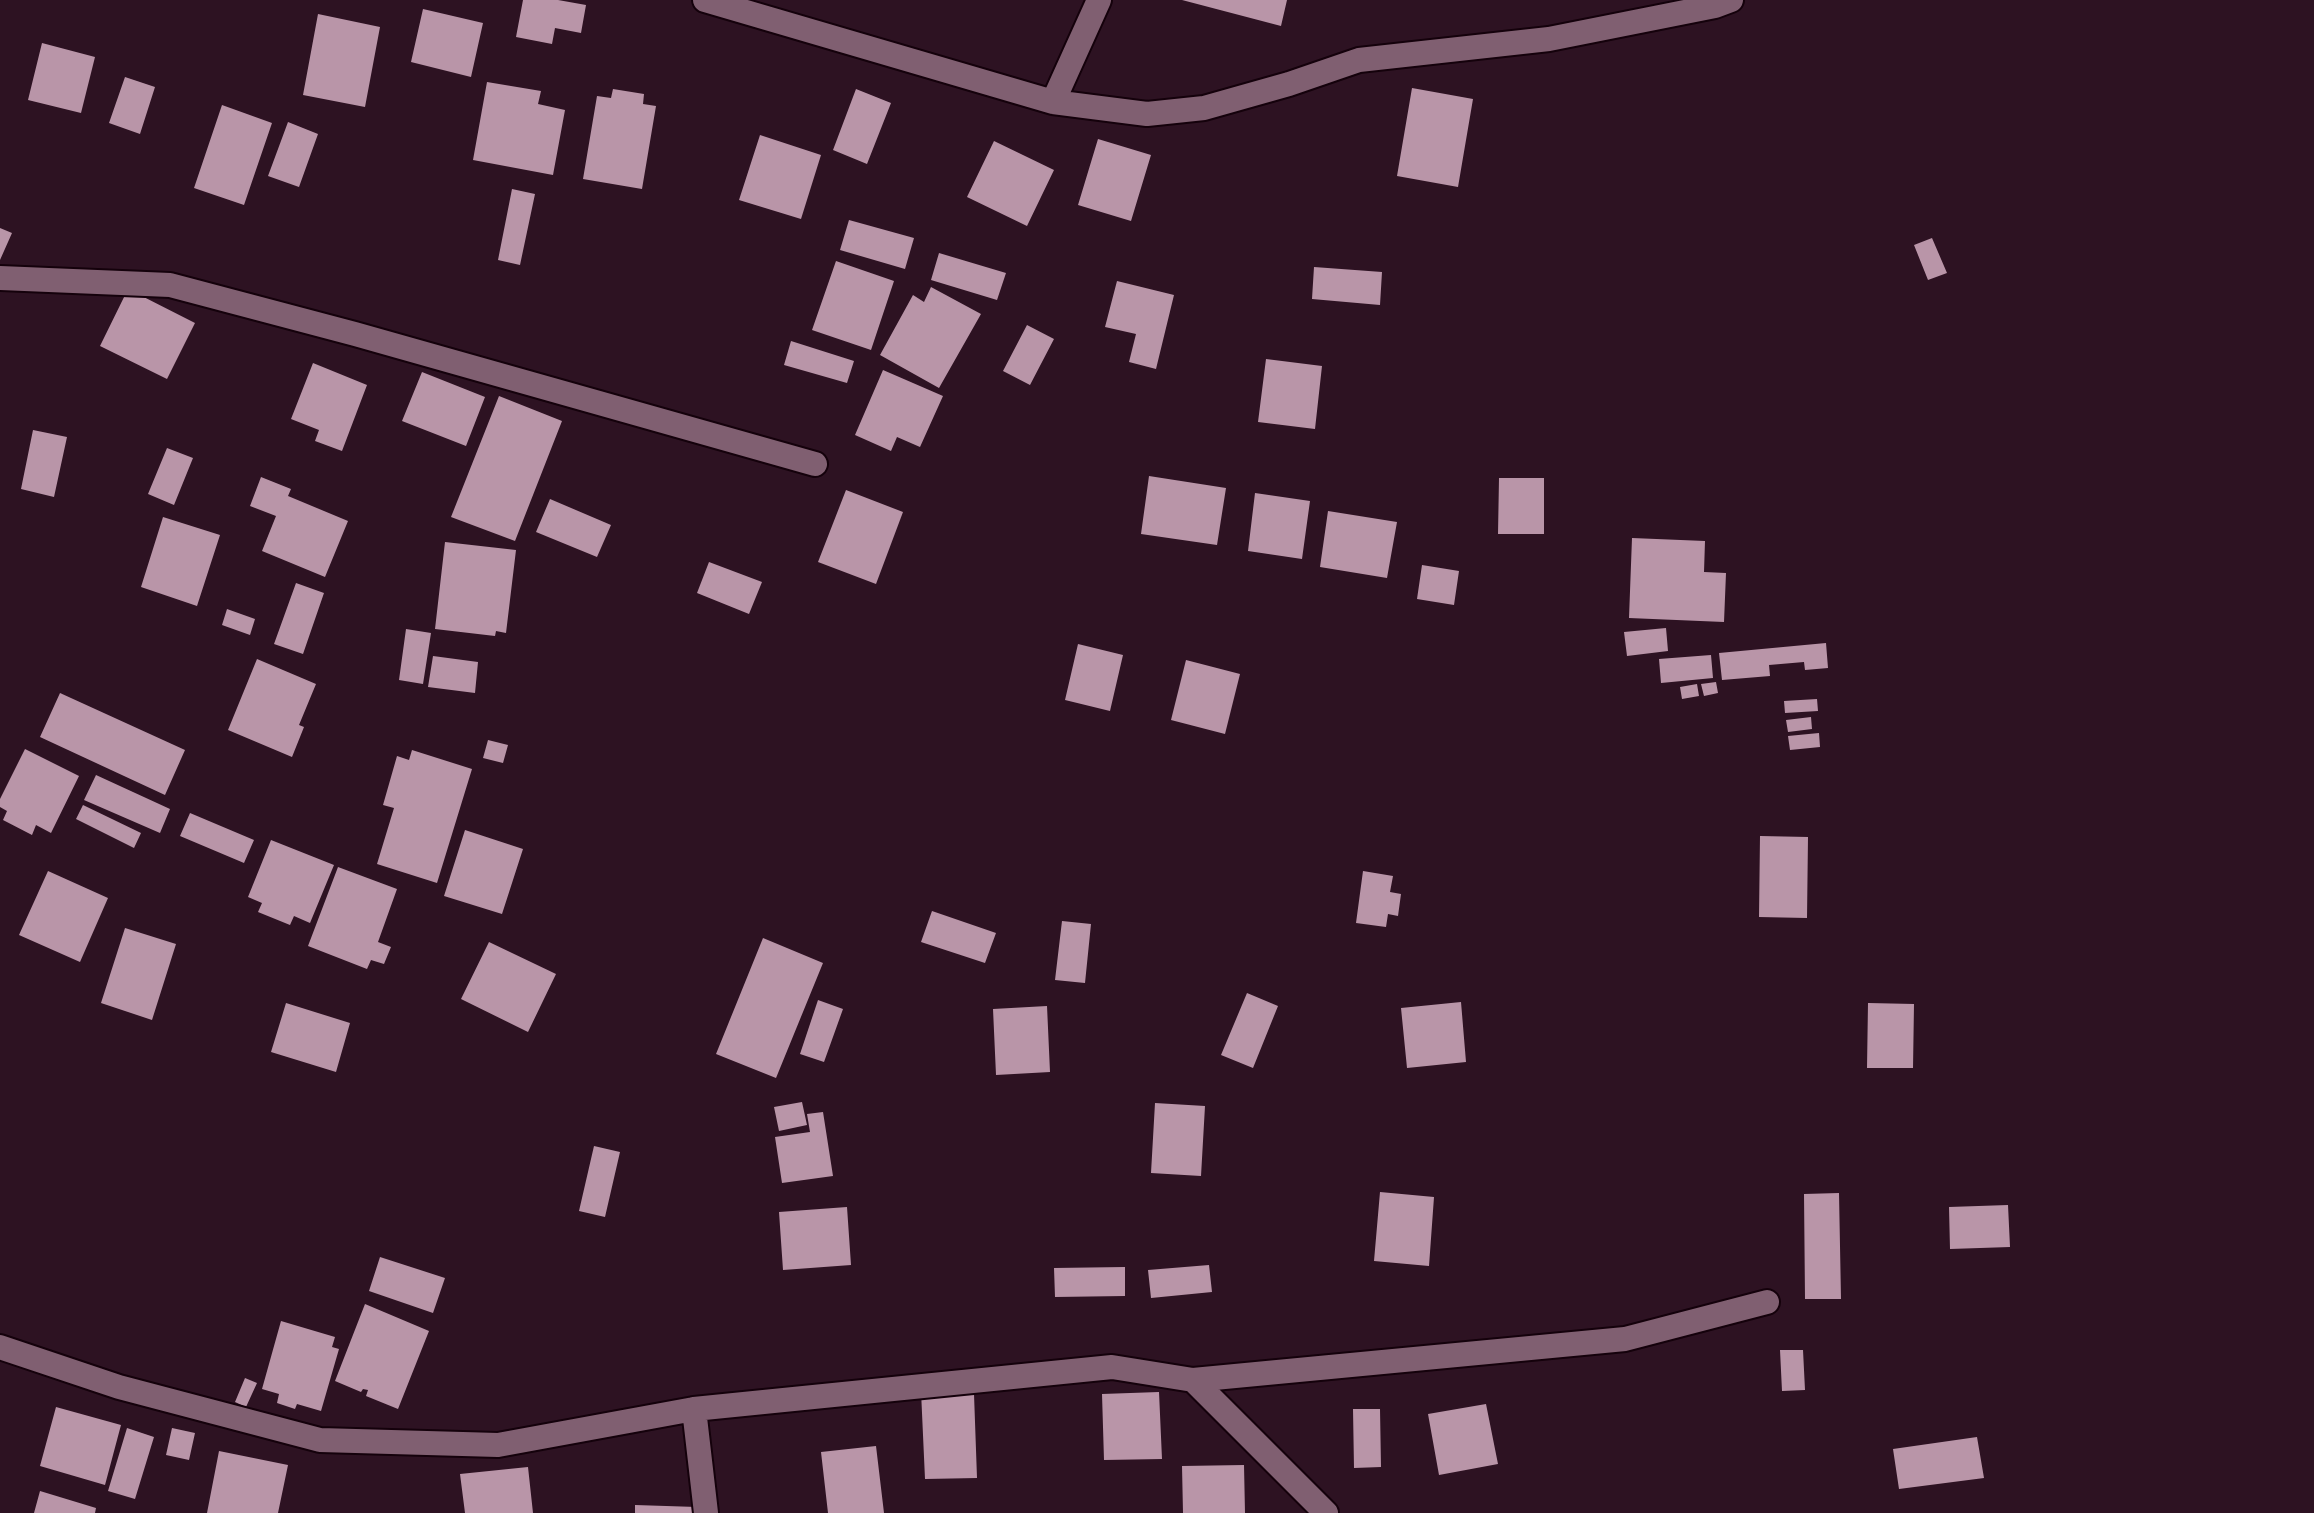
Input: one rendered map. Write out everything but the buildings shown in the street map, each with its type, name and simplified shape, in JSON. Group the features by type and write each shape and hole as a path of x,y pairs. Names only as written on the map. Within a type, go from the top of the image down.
{"street":[{"path":"705,0 1053,102 1147,114 1204,108 1359,60 1549,39 1715,6 1731,0"},
{"path":"1053,102 1099,0"},
{"path":"0,278 170,285 815,464"},
{"path":"0,1347 119,1387 320,1440 498,1445 694,1409 1112,1367 1193,1380 1625,1339 1767,1302"},
{"path":"1193,1380 1326,1513"},
{"path":"694,1409 706,1513"}]}
